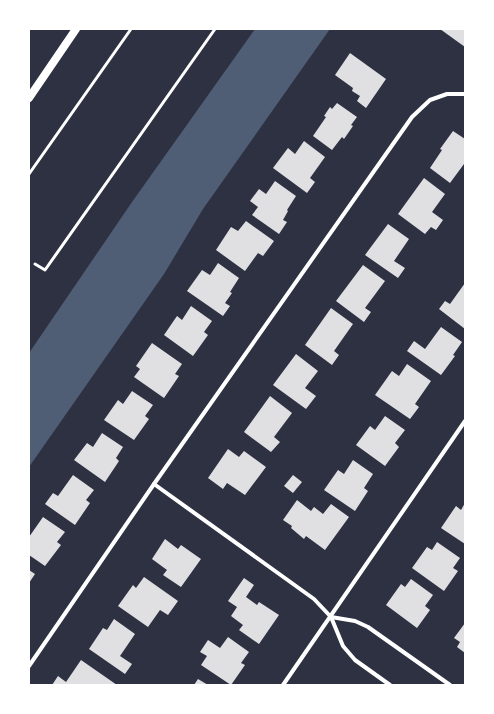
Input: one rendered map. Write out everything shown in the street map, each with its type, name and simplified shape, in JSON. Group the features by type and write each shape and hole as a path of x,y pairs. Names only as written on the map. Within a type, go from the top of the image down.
{"main road":[{"path":"29,98 76,29"}],"street":[{"path":"29,666 154,484 412,117 430,100 447,94 465,94"},
{"path":"283,685 465,421"},
{"path":"154,484 314,599 331,617 343,646 355,660 390,685"},
{"path":"331,617 355,621 368,627 450,685"}],"lane":[{"path":"29,174 131,29"},
{"path":"36,264 45,270 215,29"}],"water":[{"path":"255,29 330,29 203,209 164,274 29,467 29,353 132,202"}],"building":[{"path":"440,29 465,29 465,47"},
{"path":"350,53 386,79 366,108 357,101 360,96 352,91 353,88 335,75"},
{"path":"337,103 357,117 344,139 342,137 332,150 313,136 326,117 324,116 330,107 332,109"},
{"path":"453,131 465,139 465,165 464,164 450,183 430,168 442,150 440,149"},
{"path":"304,141 325,157 310,178 315,182 307,193 273,168 288,148 295,154"},
{"path":"424,178 445,194 432,212 443,220 436,230 431,227 425,234 398,214"},
{"path":"275,181 296,196 287,210 288,211 283,220 287,222 279,234 252,215 258,207 250,201 259,189 266,194"},
{"path":"246,221 274,241 263,256 258,253 245,271 216,250 231,227 238,231"},
{"path":"388,224 409,239 394,261 405,268 398,278 365,255"},
{"path":"218,263 239,278 230,292 232,293 225,303 230,306 223,316 187,291 202,270 210,275"},
{"path":"363,265 385,281 365,308 371,312 364,322 336,301"},
{"path":"465,283 465,329 439,309 445,301 450,304"},
{"path":"191,306 212,321 204,332 208,335 193,356 164,335 177,316 182,320"},
{"path":"331,308 353,324 334,351 339,355 332,365 305,345"},
{"path":"441,327 462,342 453,355 455,356 441,375 407,351 414,341 425,349"},
{"path":"152,343 182,364 175,374 179,376 164,398 134,377 140,369 136,366"},
{"path":"296,354 318,371 305,388 316,396 306,409 273,385"},
{"path":"407,364 431,381 415,404 419,407 410,419 375,395 392,371 399,376"},
{"path":"132,391 153,405 145,416 149,419 134,440 104,420 118,400 123,404"},
{"path":"270,396 292,413 274,437 280,442 271,452 244,432"},
{"path":"385,416 405,430 395,443 399,447 385,466 356,445 370,426 375,430"},
{"path":"102,433 123,447 116,458 119,461 105,482 74,460 87,443 93,447"},
{"path":"228,449 239,457 244,451 266,467 245,495 227,483 223,489 208,478"},
{"path":"353,460 373,474 364,488 368,491 355,511 324,490 338,470 344,474"},
{"path":"73,475 94,490 86,500 90,503 75,525 45,504 53,493 58,496"},
{"path":"293,475 302,482 293,493 284,486"},
{"path":"297,500 311,511 314,507 323,514 331,504 349,517 325,550 306,536 304,539 291,528 292,526 283,520"},
{"path":"465,503 465,544 441,528 456,506 461,510"},
{"path":"43,517 65,532 57,542 61,545 45,566 29,555 29,537"},
{"path":"165,539 178,549 181,545 201,559 181,587 163,575 167,570 152,559"},
{"path":"437,542 460,558 453,568 458,571 444,591 412,568 427,547 432,550"},
{"path":"29,570 35,574 29,583"},
{"path":"144,577 178,601 168,615 160,610 148,627 118,606 133,585 136,588"},
{"path":"244,578 254,585 246,597 257,605 259,602 279,615 259,644 239,630 243,625 231,616 237,607 228,601"},
{"path":"411,579 433,595 425,606 430,610 417,628 386,605 401,584 405,587"},
{"path":"114,619 135,634 120,656 132,664 125,674 89,649 103,628 107,630"},
{"path":"465,623 465,653 457,647 460,642 454,638"},
{"path":"228,637 249,652 241,663 245,665 231,685 201,665 207,656 200,652 208,640 220,648"},
{"path":"81,660 117,685 52,685 58,676 66,682"},
{"path":"198,679 208,685 194,685"}]}
